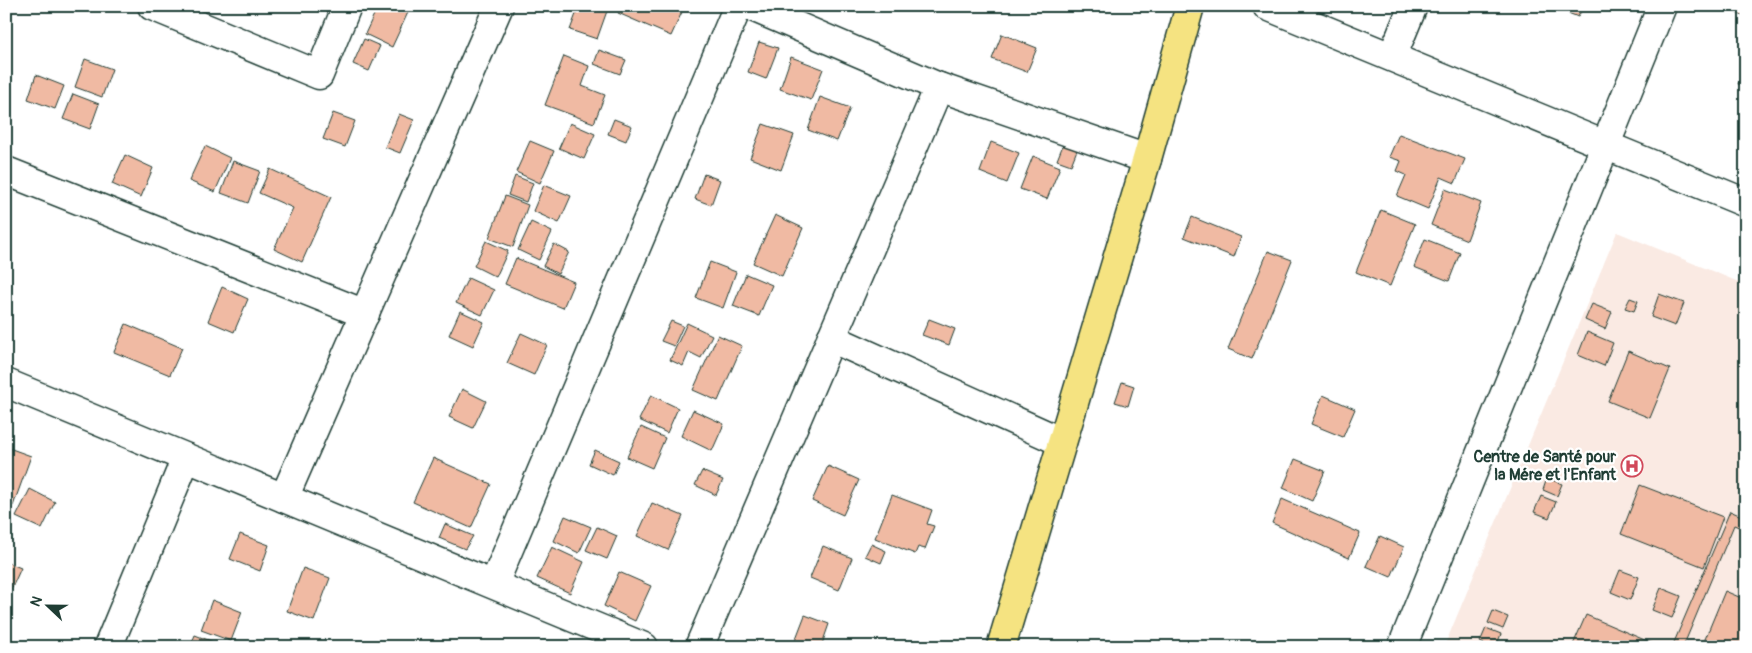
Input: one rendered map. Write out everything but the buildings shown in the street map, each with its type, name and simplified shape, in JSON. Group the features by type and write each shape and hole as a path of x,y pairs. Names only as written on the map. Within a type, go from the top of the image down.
{"highway":[{"path":"1001,647 1190,6"}],"street":[{"path":"152,6 319,75 347,6"},
{"path":"284,498 499,6"},
{"path":"494,584 738,6"},
{"path":"750,6 939,87 1146,159"},
{"path":"1267,6 1746,203"},
{"path":"1392,57 1413,6"},
{"path":"1402,647 1662,6"},
{"path":"699,647 939,87"},
{"path":"6,171 365,314"},
{"path":"831,338 1062,442"},
{"path":"6,383 644,647"},
{"path":"108,647 186,458"}],"shaded area":[{"name":"Centre de Santé pour la Mére et l'Enfant","path":"1617,232 1746,285 1746,647 1444,647"}],"place":[{"name":"Centre de Santé pour la Mére et l'Enfant","path":"1632,466"}]}
